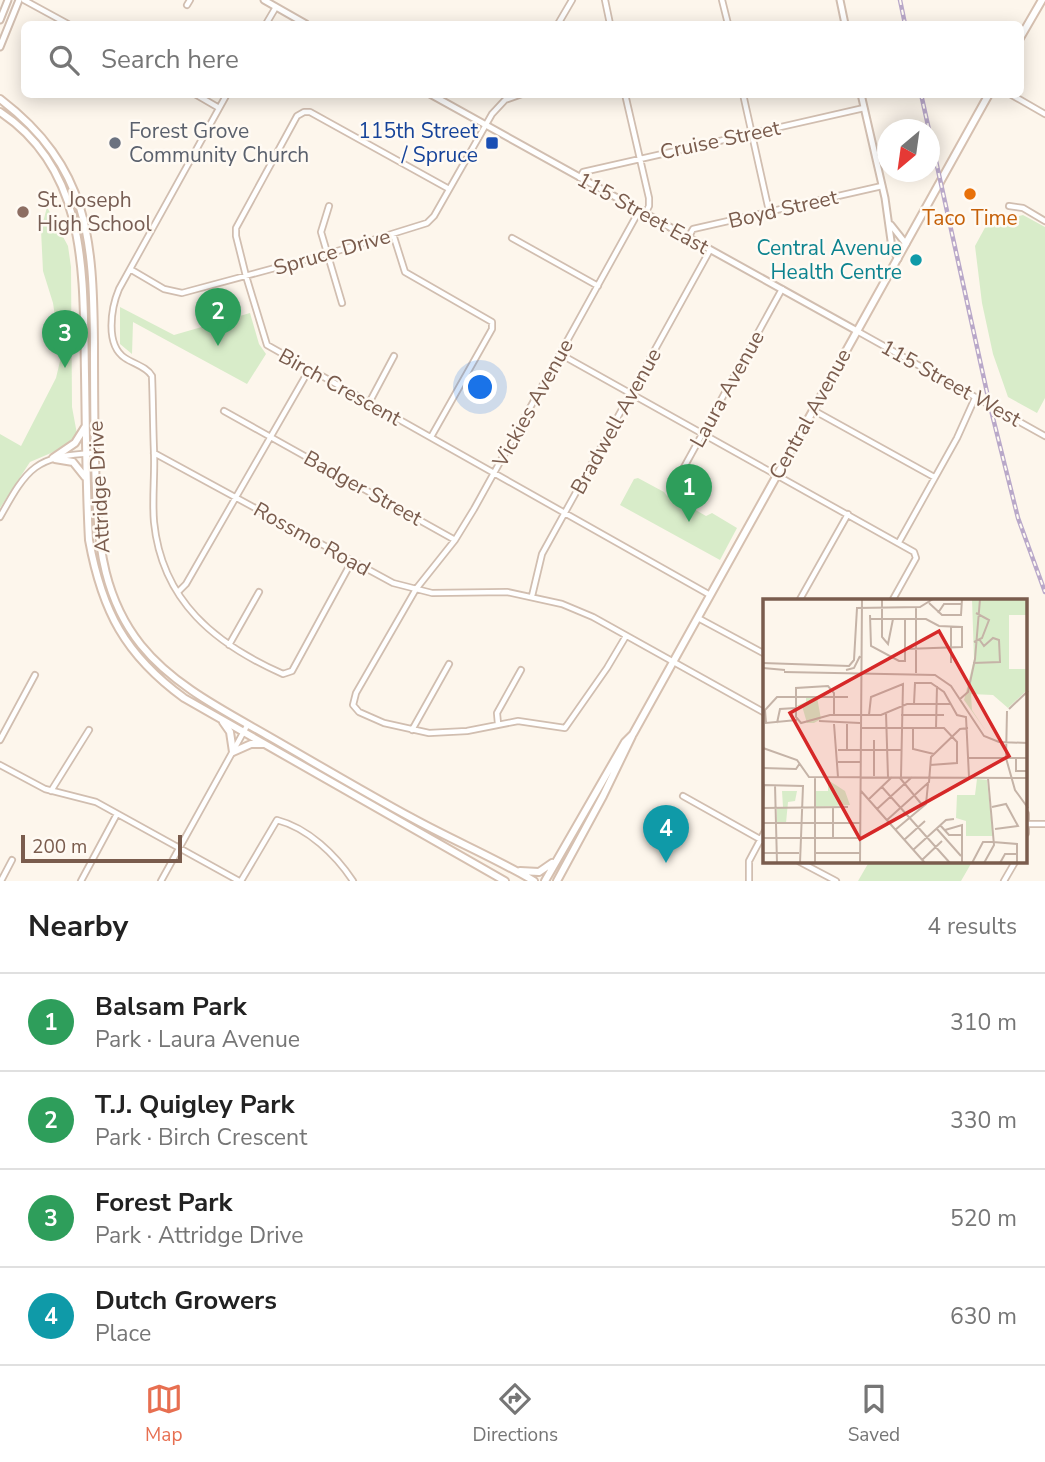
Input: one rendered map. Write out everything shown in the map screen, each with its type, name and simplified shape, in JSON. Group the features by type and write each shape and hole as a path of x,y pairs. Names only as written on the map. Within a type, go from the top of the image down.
{"main road":[{"path":"1024,32 1042,4"},
{"name":"Central Avenue","path":"545,881 673,662 987,98"},
{"name":"Attridge Drive","path":"0,99 50,147 72,183 83,211 92,272 95,453 100,547 110,589 122,617 140,644 187,688 414,819 534,881"},
{"name":"Attridge Drive","path":"0,112 32,140 48,161 67,196 79,238 89,540 96,578 119,631 148,668 166,685 502,880"},
{"path":"53,458 75,443 86,425"},
{"path":"53,458 73,462 86,479"},
{"path":"219,718 230,732 233,752 251,744 265,744"},
{"name":"Central Avenue","path":"557,881 629,746 632,734"},
{"path":"517,871 539,872 556,860"},
{"path":"564,881 566,865"}],"street":[{"path":"0,20 8,0"},
{"path":"0,47 21,0 62,21"},
{"path":"264,0 301,21"},
{"path":"560,21 572,0"},
{"path":"605,0 609,21"},
{"path":"722,0 726,21"},
{"path":"840,0 843,21"},
{"path":"268,21 275,7"},
{"path":"202,98 219,108"},
{"path":"225,98 114,302 115,348 122,356 149,370 152,376 154,519 157,541 167,573 178,593 203,625 229,645 277,671 288,673 352,561"},
{"name":"115 Street East","path":"437,98 857,331"},
{"name":"Spruce Drive","path":"130,269 176,293 246,276 427,223 434,216 485,126 505,100 511,98"},
{"path":"626,98 649,198 649,206 642,213"},
{"path":"744,98 769,211"},
{"path":"862,98 891,225 892,248 898,259"},
{"path":"1017,98 1045,114"},
{"name":"Cruise Street","path":"580,178 583,172 639,157 864,108"},
{"name":"Birch Crescent","path":"449,189 323,118 304,111 297,116 237,225 236,236 267,345 710,595"},
{"name":"Boyd Street","path":"688,238 693,229 882,186"},
{"path":"329,206 321,232 342,303"},
{"path":"1009,206 1023,208 1045,221"},
{"name":"Vickies Avenue","path":"412,730 394,727 372,718 355,708 353,702 416,589 455,540 642,213"},
{"path":"891,225 906,244"},
{"path":"393,234 405,272 492,321 492,329 431,438"},
{"path":"512,238 598,286"},
{"name":"Bradwell Avenue","path":"532,596 542,554 710,250"},
{"name":"Laura Avenue","path":"671,489 782,289"},
{"name":"115 Street West","path":"857,331 1045,436"},
{"path":"560,354 914,552 916,558 893,599"},
{"path":"369,403 394,356"},
{"path":"178,593 238,497 309,370"},
{"path":"899,542 957,438 975,397"},
{"path":"812,410 934,477"},
{"name":"Badger Street","path":"224,411 455,540"},
{"path":"0,517 29,470 53,458 95,453"},
{"name":"Rossmo Road","path":"154,453 393,583 443,594 495,592 532,596 583,612 763,712"},
{"path":"800,599 848,514"},
{"path":"229,645 259,592"},
{"path":"698,617 763,653"},
{"path":"449,664 412,730 453,733 518,721 565,729 626,636"},
{"path":"498,724 497,713 521,670"},
{"path":"0,740 35,675"},
{"path":"160,881 248,724"},
{"path":"51,791 89,730"},
{"path":"0,765 51,791 85,798 240,881 277,820 309,836 324,848 353,881"},
{"path":"683,796 763,841 749,861 749,881"},
{"path":"80,881 117,814"},
{"path":"1,881 12,860"},
{"path":"804,864 836,881"},
{"path":"1004,881 1014,864"}],"green space":[{"path":"47,207 68,246 71,267 72,407 77,434 65,447 30,462 0,508 0,434 21,446 56,378 61,357 53,303 43,271 41,230"},
{"path":"994,211 1008,219 1023,215 1045,227 1045,398 1037,413 1008,397 993,354 982,303 975,246"},
{"path":"120,307 174,335 250,313 259,344 266,354 247,384 133,322 132,354 120,344"},
{"path":"638,478 706,516 712,513 737,528 720,560 620,505 634,479"},
{"path":"868,864 971,864 961,881 858,881"}],"railway":[{"path":"900,0 904,21"},
{"path":"922,98 927,119"},
{"path":"940,179 990,406 1018,518 1045,592"}],"place":[{"name":"Forest Grove Community Church","path":"115,143"},
{"name":"115th Street / Spruce","path":"492,143"},
{"name":"Taco Time","path":"970,194"},
{"name":"St. Joseph High School","path":"23,212"},
{"name":"Central Avenue Health Centre","path":"916,260"},
{"name":"T.J. Quigley Park","path":"218,346"},
{"name":"Forest Park","path":"65,368"},
{"name":"Balsam Park","path":"689,522"},
{"name":"Dutch Growers","path":"666,863"}]}
